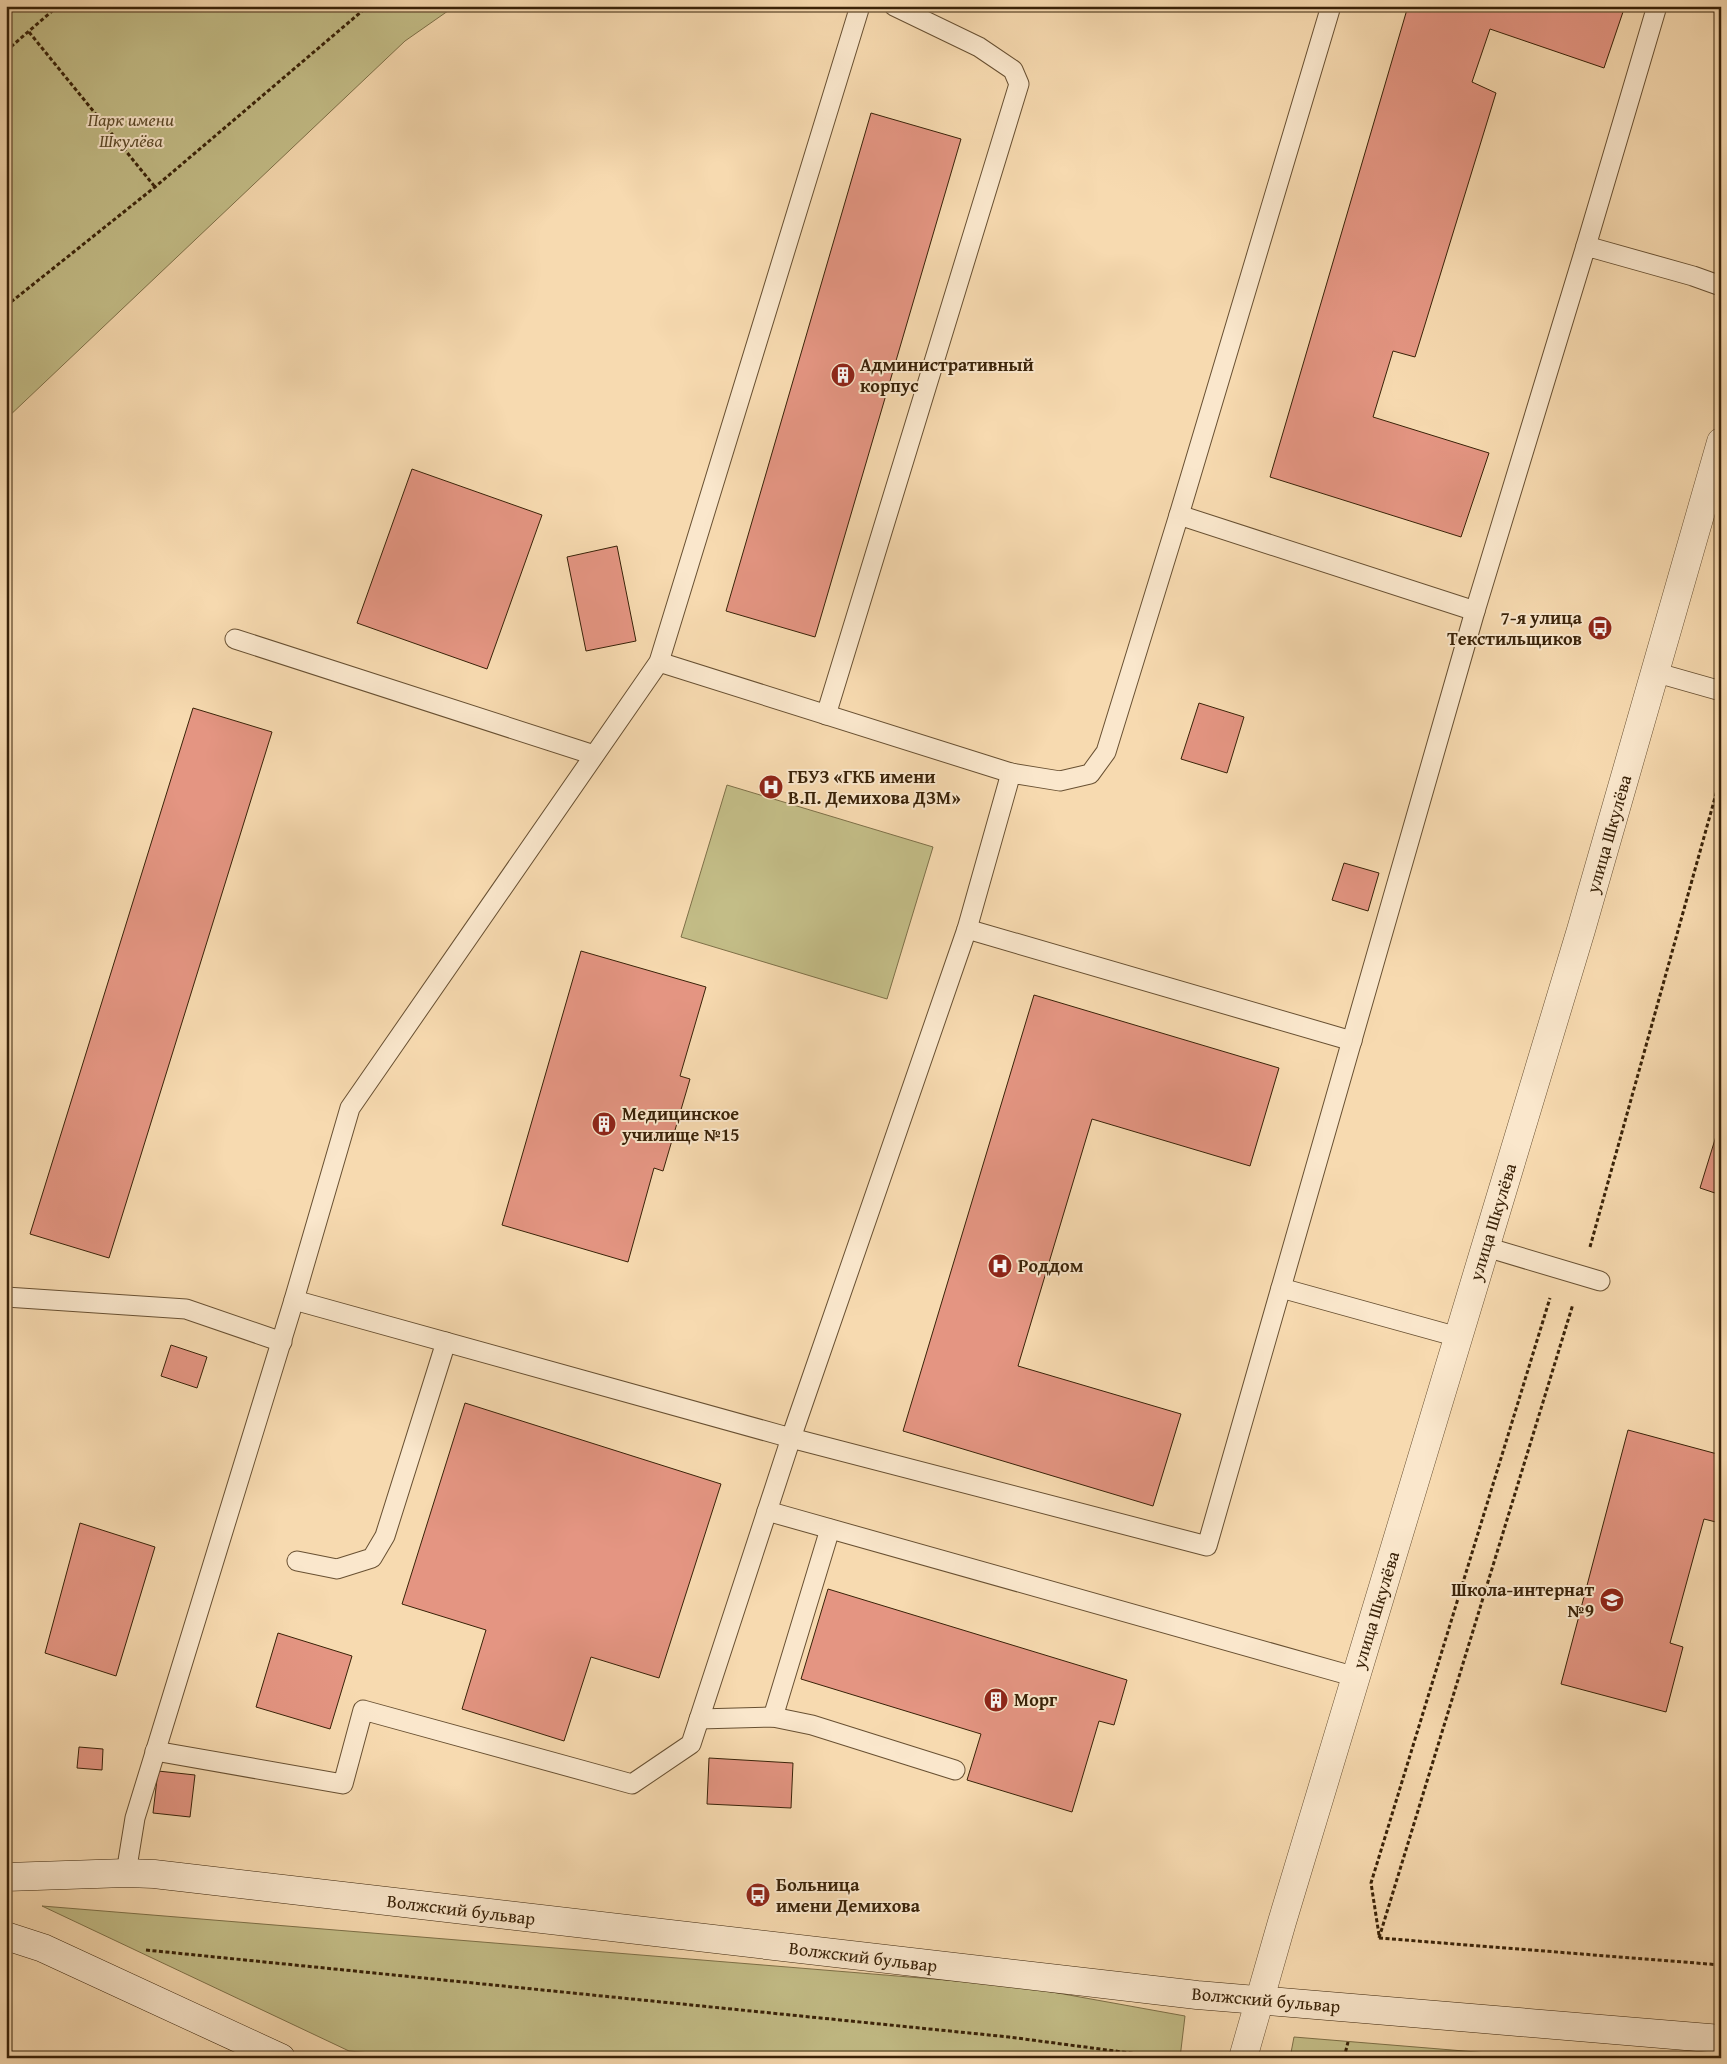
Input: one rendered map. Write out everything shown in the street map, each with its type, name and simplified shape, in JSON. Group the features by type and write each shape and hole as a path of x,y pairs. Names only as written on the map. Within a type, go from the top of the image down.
{"main road":[{"name":"улица Шкулёва","path":"1243,2058 1584,921 1721,442"},
{"name":"Волжский бульвар","path":"6,1877 126,1873 154,1874 1197,1995 1721,2039"},
{"path":"6,1936 43,1948 281,2058"}],"lane":[{"path":"126,1873 135,1818 282,1342 350,1108 659,662 860,6"},
{"path":"826,715 1019,84 1013,70 979,47 894,6"},
{"path":"659,662 1011,774 1060,781 1090,774 1106,752 1332,6"},
{"path":"294,1300 791,1438 1207,1546 1475,611 1657,6"},
{"path":"1586,246 1693,276 1721,286"},
{"path":"1179,515 1475,611"},
{"path":"235,639 594,754"},
{"path":"1654,672 1721,691"},
{"path":"156,1751 343,1784 363,1710 632,1784 691,1744 791,1438 967,929 1011,774"},
{"path":"967,929 1352,1041"},
{"path":"1486,1246 1600,1281"},
{"path":"1281,1288 1458,1337"},
{"path":"6,1297 186,1310 282,1342"},
{"path":"297,1562 337,1569 372,1558 385,1536 446,1342"},
{"path":"767,1512 1356,1677"},
{"path":"773,1717 830,1529"},
{"path":"699,1720 773,1717 812,1725 955,1770"}],"path":[{"path":"6,51 58,6"},
{"path":"6,306 155,187 368,6"},
{"path":"29,32 155,187"},
{"path":"1379,1938 1582,1274 1721,776"},
{"path":"1379,1938 1371,1883 1560,1268"},
{"path":"1379,1938 1721,1965"},
{"path":"146,1950 1009,2037 1168,2058"},
{"path":"1344,2058 1348,2041"}],"green space":[{"name":"Парк имени Шкулёва","path":"6,6 455,6 405,41 6,419"},
{"path":"727,785 933,847 887,999 681,937"},
{"path":"42,1906 1019,1986 1185,2016 1180,2058 424,2058 349,2051"},
{"path":"1294,2037 1549,2058 1290,2058"}],"building":[{"path":"1408,6 1625,6 1604,68 1490,29 1472,82 1496,93 1415,357 1393,351 1373,417 1489,453 1461,537 1270,477"},
{"name":"Административный корпус","path":"871,113 961,139 815,637 726,611"},
{"path":"412,469 542,515 487,669 357,623"},
{"path":"617,546 636,641 586,651 567,557"},
{"path":"1199,703 1244,717 1227,773 1181,759"},
{"path":"193,708 272,732 109,1258 30,1234"},
{"path":"1344,863 1379,873 1368,911 1332,900"},
{"name":"Медицинское училище №15","path":"581,951 706,987 680,1076 690,1079 663,1171 654,1168 628,1262 502,1225"},
{"name":"Роддом","path":"1034,995 1279,1068 1250,1166 1092,1119 1018,1366 1181,1414 1153,1506 903,1431"},
{"path":"1721,1120 1721,1195 1700,1188"},
{"path":"171,1345 207,1357 197,1388 161,1376"},
{"path":"465,1403 721,1484 659,1678 591,1657 564,1741 462,1709 486,1630 402,1604"},
{"path":"1628,1430 1721,1455 1720,1523 1704,1519 1670,1643 1683,1647 1666,1712 1561,1684"},
{"path":"80,1523 155,1547 116,1676 45,1653"},
{"name":"Морг","path":"828,1589 1127,1680 1114,1725 1099,1721 1072,1812 967,1780 981,1734 801,1679"},
{"path":"278,1633 352,1656 330,1729 256,1707"},
{"path":"79,1747 103,1749 102,1770 77,1768"},
{"path":"709,1758 793,1763 791,1808 707,1804"},
{"path":"158,1771 195,1775 190,1817 153,1813"}],"place":[{"name":"Административный корпус","path":"843,375"},
{"name":"7-я улица Текстильщиков","path":"1600,628"},
{"name":"ГБУЗ «ГКБ имени В.П. Демихова ДЗМ»","path":"771,787"},
{"name":"Медицинское училище №15","path":"604,1124"},
{"name":"Роддом","path":"1000,1266"},
{"name":"Школа-интернат №9","path":"1612,1600"},
{"name":"Морг","path":"996,1700"},
{"name":"Больница имени Демихова","path":"758,1895"}]}
